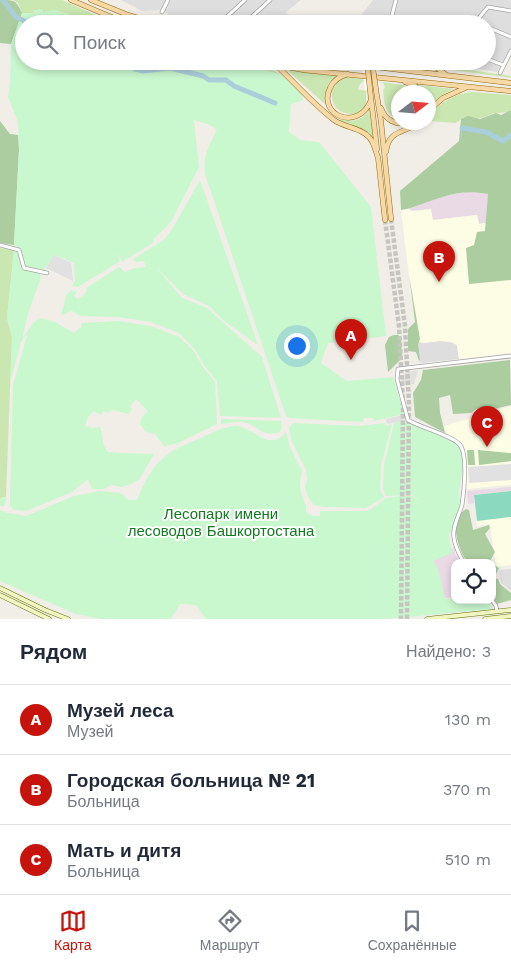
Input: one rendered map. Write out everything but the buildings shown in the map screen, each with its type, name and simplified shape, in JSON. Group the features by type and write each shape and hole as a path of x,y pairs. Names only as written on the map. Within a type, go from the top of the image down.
{"main road":[{"path":"71,0 107,15"},
{"path":"91,0 128,15"},
{"path":"281,70 335,121 367,135 373,142 378,158"},
{"path":"318,70 511,91"},
{"path":"369,70 384,158 391,219"},
{"path":"372,70 373,90"},
{"path":"399,70 511,83"},
{"path":"440,70 448,76"},
{"path":"351,74 344,75 332,83 328,91 331,108 338,115 353,118 365,111 374,97"},
{"path":"402,80 413,85"},
{"path":"436,105 443,98 467,87"},
{"path":"374,97 385,220"},
{"path":"374,97 386,117 391,120"},
{"path":"384,158 386,145 390,138 403,130"},
{"path":"0,588 68,619"},
{"path":"0,595 49,619"},
{"path":"427,619 511,610"},
{"path":"485,619 511,616"}],"street":[{"path":"162,12 168,0"},
{"path":"229,15 245,0"},
{"path":"254,15 270,0"},
{"path":"392,15 396,0"},
{"path":"481,15 488,7 511,11"},
{"path":"496,31 511,37"},
{"path":"500,73 511,52"},
{"path":"496,62 503,65"},
{"path":"0,246 19,250 24,268 47,273"},
{"path":"462,559 454,538 455,525 462,506 464,490 463,450 455,441 417,426 408,420 397,379 398,369 511,356"},
{"path":"495,604 497,611"}],"shaded area":[{"path":"121,0 166,0 161,10 142,11"},
{"path":"170,0 243,0 227,15 169,15 164,11"},
{"path":"247,0 269,0 253,15 231,15"},
{"path":"272,0 301,0 286,12 288,15 256,15"},
{"path":"373,0 511,0 511,48 497,72 484,70 496,70 496,15 361,15"},
{"path":"471,191 488,194 486,223 479,224 477,215 433,220 409,209 443,196"},
{"path":"409,209 411,211 431,209 433,220 477,215 479,224 486,223 485,231 477,233 469,283 511,280 511,353 459,359 457,345 451,342 423,343 417,341 401,210"},
{"path":"54,255 71,263 73,281 46,268"},
{"path":"417,341 423,343 451,342 457,345 459,359 420,363"},
{"path":"418,370 414,384 400,386 406,372"},
{"path":"511,406 511,485 466,489 462,444 447,436 444,426"},
{"path":"403,415 405,421 387,424 386,419"},
{"path":"511,464 511,480 469,483 468,467"},
{"path":"511,487 511,491 474,495 475,503 468,504 467,491"},
{"path":"511,491 511,565 496,567 490,524 477,526 474,495"},
{"path":"454,548 455,554 459,559 451,559 451,598 443,598 433,558"},
{"path":"511,569 511,591 501,583 499,570"}],"green space":[{"path":"0,0 9,0 18,5 22,13 21,15 15,15 15,33 11,44 0,43"},
{"path":"13,0 62,0 96,15 71,15 55,10 43,12 36,10 33,13 22,13 18,3"},
{"name":"Лесопарк имени лесоводов Башкортостана","path":"39,9 43,10 43,12 55,10 71,15 21,15 22,13 33,13"},
{"name":"Лесопарк имени лесоводов Башкортостана","path":"15,33 15,70 263,70 282,75 303,95 303,100 291,104 289,132 300,140 319,142 371,207 386,336 328,343 321,363 347,381 393,377 404,414 374,421 373,418 364,418 363,422 289,418 286,416 205,174 207,151 217,130 210,125 194,120 199,167 172,220 153,239 154,242 122,262 116,252 120,261 78,287 72,286 75,280 74,263 54,255 44,270 25,266 23,269 39,273 41,277 28,314 22,339 33,323 40,318 55,322 74,333 81,327 83,317 82,323 118,321 151,326 179,337 193,350 215,382 217,424 176,444 183,446 224,428 234,426 241,427 267,440 279,438 286,432 290,447 302,471 300,483 306,512 313,516 320,516 320,511 368,511 386,498 401,496 413,496 423,503 413,495 386,496 383,489 384,466 394,423 405,421 454,442 461,449 463,470 459,490 460,505 449,536 452,553 433,561 438,568 445,599 451,599 451,604 491,604 493,609 386,619 206,619 196,605 180,604 171,619 101,619 76,614 0,581 0,510 26,516 74,496 101,491 120,493 129,500 137,500 149,475 159,462 182,446 174,444 164,446 156,435 145,431 140,424 142,417 148,411 136,399 130,406 132,409 129,414 112,410 108,413 103,411 101,415 94,411 88,417 85,426 100,427 104,446 108,452 154,454 139,480 122,487 112,485 103,489 92,489 88,479 72,492 26,511 14,510 10,506 13,385 28,332 21,342 10,382 12,337 7,318 14,250 20,250 14,245 19,150 18,122 8,97 11,44"},
{"path":"263,70 272,70 282,75"},
{"path":"287,70 336,76 330,82 327,89 325,96 326,105"},
{"path":"451,70 469,70 511,76 511,78"},
{"path":"347,77 365,80 358,89 366,91 366,106 358,113 342,112 335,106 333,101 332,90 339,80"},
{"path":"383,82 402,85 391,85 391,116 386,108 384,99 383,90 385,88"},
{"path":"436,87 454,89 442,95 436,101"},
{"path":"472,92 511,95 511,111 495,113 481,118 465,118 456,123 436,122 436,109 459,95"},
{"path":"370,107 373,138 365,130 337,119 356,120 364,116"},
{"path":"511,111 511,280 469,284 466,248 474,245 477,232 485,231 488,194 465,192 453,194 401,210 400,191 459,141 461,119 468,116 480,119 496,113 501,115"},
{"path":"0,121 10,134 18,135 19,150 14,245 0,243"},
{"path":"200,180 258,345 224,321 209,306 183,294 155,266 182,298 207,308 262,357 281,418 220,416 217,381 204,365 194,348 179,333 150,322 118,317 83,317 72,311 61,315 67,294 72,290 77,292 74,296 78,299 84,295 87,290 86,288 119,267 125,272 134,268 146,267 144,261 135,262 133,259 165,239"},
{"path":"0,248 14,250 7,318 12,337 6,497 0,498"},
{"path":"409,275 420,339 418,344 419,361 416,352 408,351 408,329 415,322"},
{"path":"398,335 401,338 402,358 388,372 385,345 389,337"},
{"path":"510,360 511,405 494,409 489,406 476,409 471,413 453,414 450,395 439,398 440,413 445,433 415,417 413,393 421,380 423,370"},
{"path":"221,419 281,421 282,428 280,432 267,433 243,422 221,424"},
{"name":"Лесопарк имени лесоводов Башкортостана","path":"293,423 359,426 385,423 386,426 392,424 381,465 380,490 384,497 366,508 314,505 308,497 305,487 307,479 306,470 292,442 289,428"},
{"path":"467,450 474,450 475,465 468,465"},
{"path":"478,450 511,453 511,461 479,465"},
{"path":"7,466 6,500 4,506 0,506 0,498 6,497"},
{"path":"511,491 511,517 477,521 474,495"},
{"path":"466,509 469,510 473,530 489,525 490,528 485,534 495,552 491,559 466,559 456,533 457,520"},
{"path":"496,578 511,593 511,600 497,604"}],"pier":[{"path":"363,70 377,70 380,91 365,90"}],"waterway":[{"path":"3,0 15,16"},
{"path":"139,70 152,70"},
{"path":"178,70 203,76 209,80 226,80 234,86 275,103"},
{"path":"461,140 462,128"},
{"path":"462,128 486,132 503,141 511,135"}],"tunnel":[{"path":"391,219 405,326 409,404 407,619"},
{"path":"385,220 399,326 403,404 401,619"}],"place":[{"name":"Городская больница № 21","path":"439,282"},
{"name":"Музей леса","path":"351,360"},
{"name":"Мать и дитя","path":"487,447"}]}
